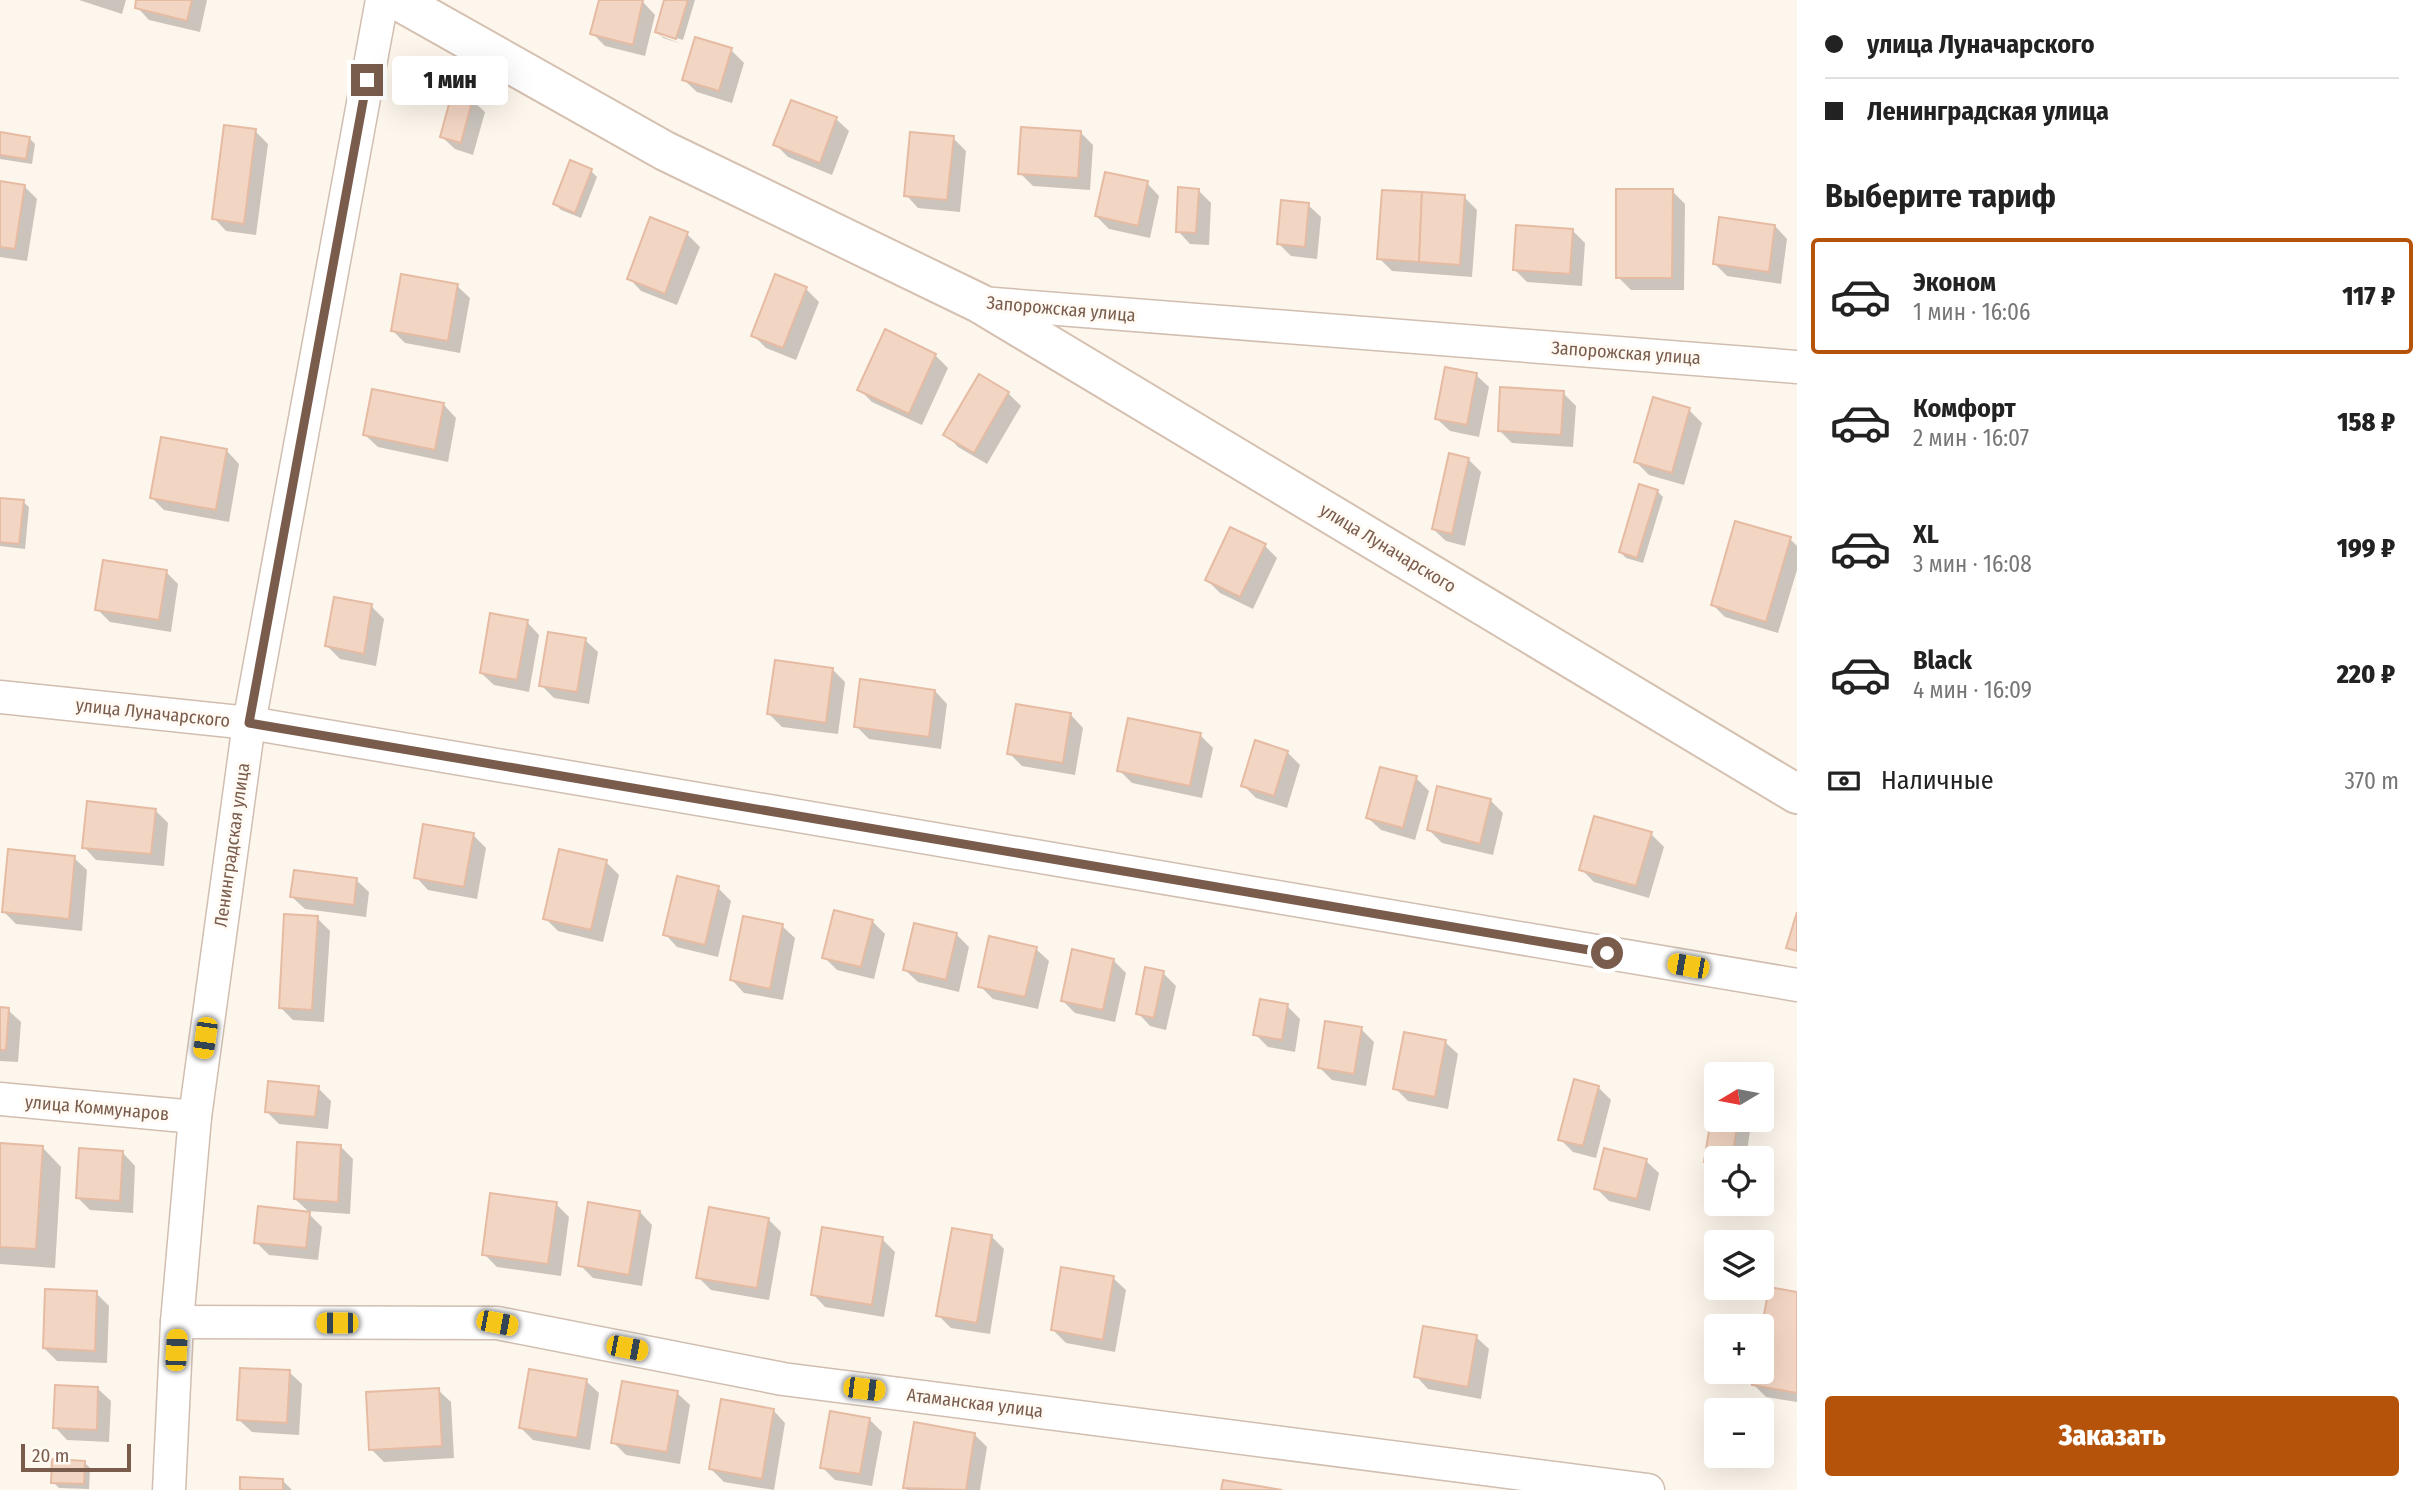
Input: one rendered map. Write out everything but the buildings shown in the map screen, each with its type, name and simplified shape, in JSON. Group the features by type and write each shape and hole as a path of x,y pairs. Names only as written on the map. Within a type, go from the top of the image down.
{"main road":[{"name":"Запорожская улица","path":"397,0 665,151 979,303"},
{"name":"улица Луначарского","path":"979,303 1797,794"}],"street":[{"name":"Ленинградская улица","path":"169,1490 177,1322 195,1117 249,723 382,0"},
{"name":"Запорожская улица","path":"979,303 1797,367"},
{"name":"улица Луначарского","path":"0,697 249,723 1797,985"},
{"name":"улица Коммунаров","path":"0,1099 195,1117"},
{"name":"Атаманская улица","path":"177,1322 497,1323 783,1379 1648,1490"}],"route":[{"path":"367,80 249,723 1607,953"}]}
